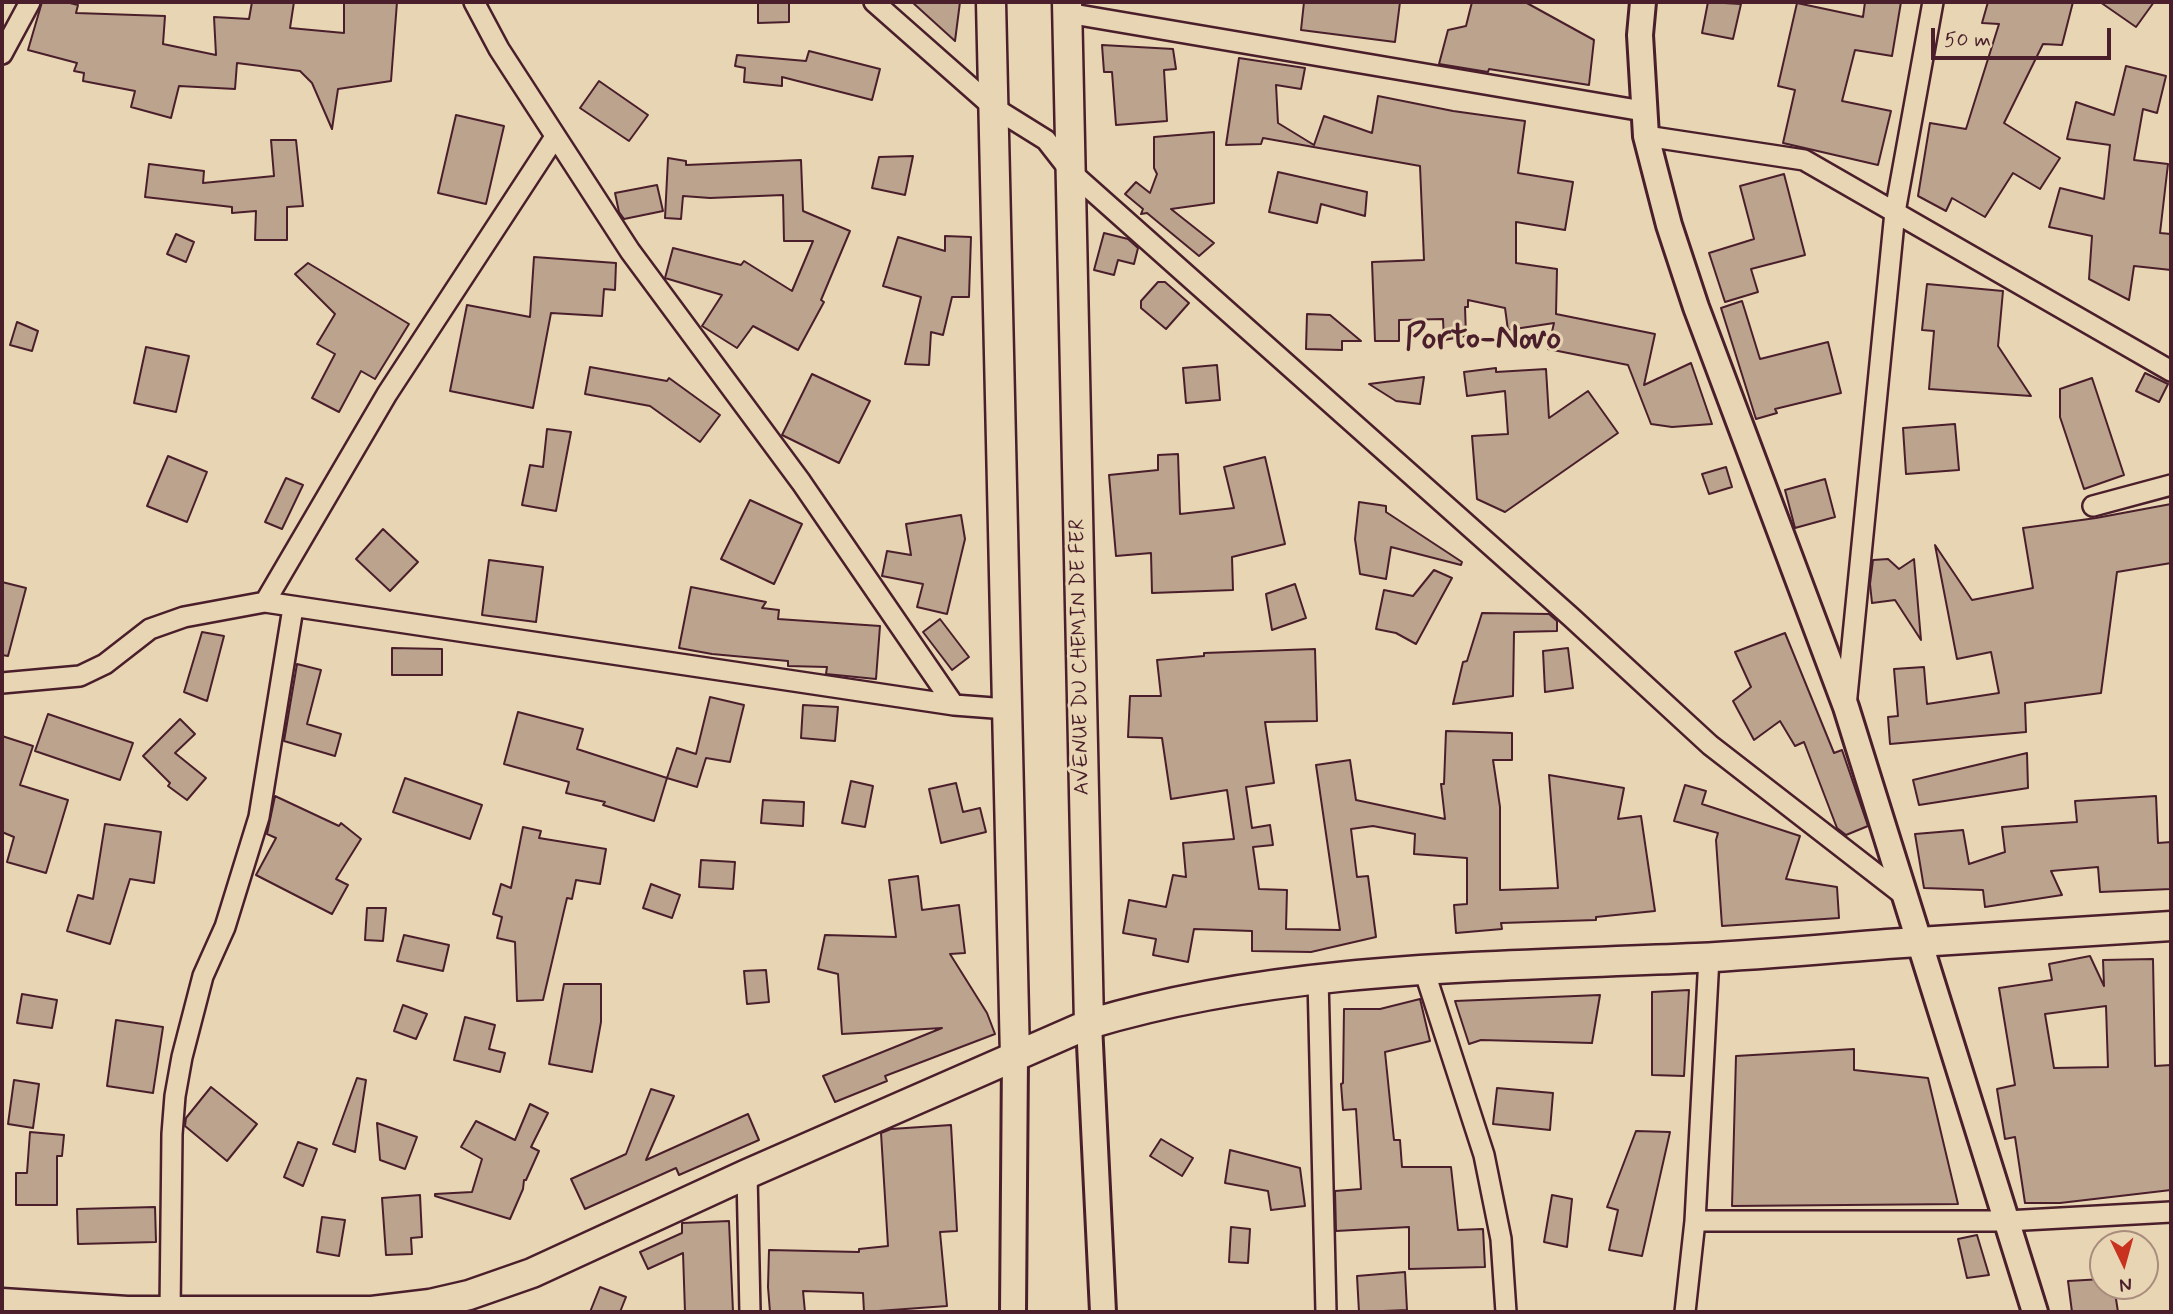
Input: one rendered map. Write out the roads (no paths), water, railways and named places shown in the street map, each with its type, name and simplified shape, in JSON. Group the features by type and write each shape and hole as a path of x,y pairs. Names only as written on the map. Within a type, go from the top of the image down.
{"main road":[{"path":"991,2 1015,1056"},
{"name":"AVENUE DU CHEMIN DE FER","path":"1067,8 1089,1024"},
{"path":"2,1303 79,1311 372,1311 430,1304 469,1295 532,1273 747,1174 1089,1024 1139,1009 1318,978 1424,970 1709,957 2171,926"}],"street":[{"path":"2,54 30,2"},
{"path":"474,2 499,49 657,290 801,482 954,705"},
{"path":"874,2 993,107 1046,140 1071,172 1571,617 1710,745 1906,897"},
{"path":"1643,2 1640,35 1645,124 1669,225 1696,307 1846,707 2035,1312"},
{"path":"1846,707 1895,212 1933,2"},
{"path":"1067,8 1645,124 1804,160 2171,371"},
{"path":"265,603 387,394 555,137"},
{"path":"2092,506 2171,485"},
{"path":"2,682 80,676 105,664 150,629 184,617 265,603 954,705 1007,709"},
{"path":"170,1312 172,1134 175,1096 203,976 225,927 259,817 293,608"},
{"path":"1685,1312 1695,1221 1709,957"},
{"path":"1424,970 1484,1155 1501,1239 1506,1312"},
{"path":"1318,978 1326,1312"},
{"name":"AVENUE DU CHEMIN DE FER","path":"1089,1024 1103,1312"},
{"path":"1013,1312 1015,1056"},
{"path":"747,1174 750,1312"},
{"path":"1695,1221 2006,1221 2171,1212"}],"district":[{"name":"Porto-Novo","path":"1483,341"}]}
